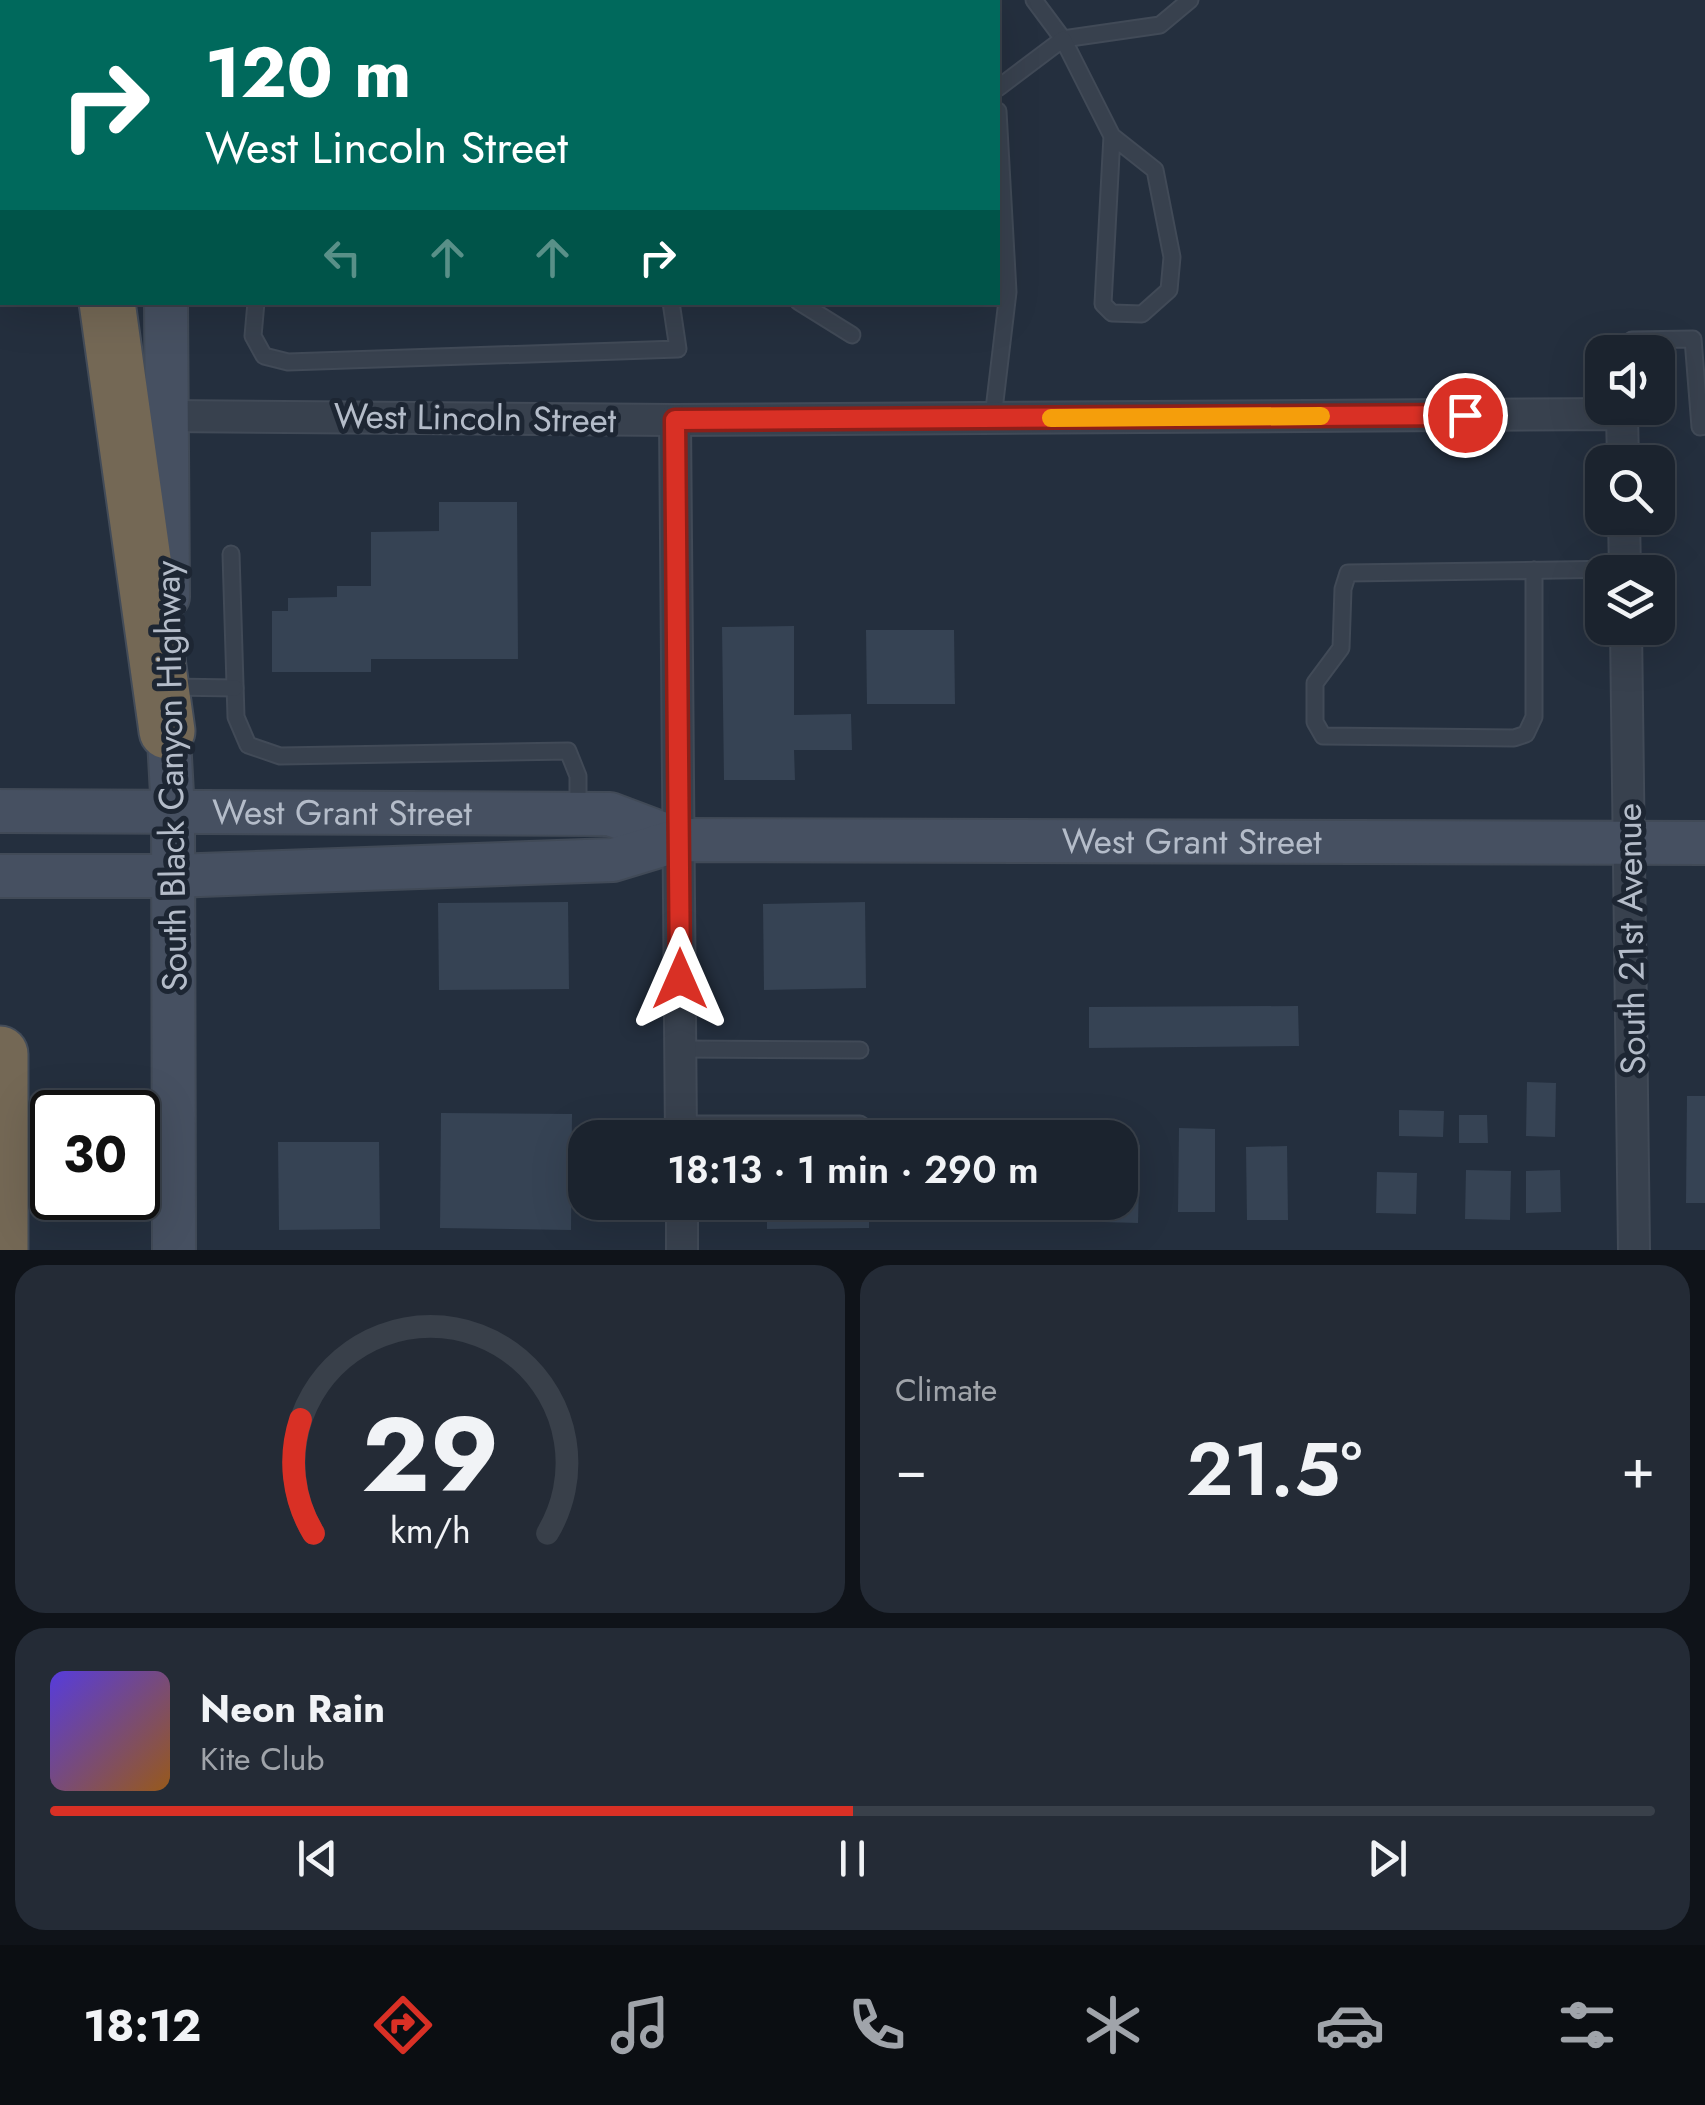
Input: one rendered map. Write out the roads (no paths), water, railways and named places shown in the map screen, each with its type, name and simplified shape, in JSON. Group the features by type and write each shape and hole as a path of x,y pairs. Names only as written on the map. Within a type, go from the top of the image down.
{"highway":[{"path":"107,305 167,708"},
{"path":"0,1054 0,1250"}],"main road":[{"name":"South Black Canyon Highway","path":"166,305 174,1250"},
{"name":"West Grant Street","path":"0,811 610,814 679,840"},
{"name":"West Grant Street","path":"0,876 173,876 613,860 679,840 1705,843"}],"street":[{"name":"West Lincoln Street","path":"168,416 675,420 1585,411"},
{"path":"675,420 681,1120"},
{"name":"South 21st Avenue","path":"1626,645 1634,1250"},
{"path":"682,1220 682,1250"}],"lane":[{"path":"1034,0 1063,39 1112,136 1155,170 1172,257 1169,290 1142,314 1112,314 1103,304 1112,136"},
{"path":"1000,86 1063,39 1160,25 1190,0"},
{"path":"993,418 1008,292 1000,212"},
{"path":"256,305 253,336 264,356 288,362 678,349 671,305"},
{"path":"804,305 852,335"},
{"path":"1675,339 1693,338 1700,426 1705,426"},
{"path":"231,554 236,717 248,745 280,756 568,752 578,776 578,814"},
{"path":"1534,570 1534,717 1526,734 1514,738 1324,736 1315,722 1315,683 1340,648 1343,589 1348,573 1534,570 1585,570"},
{"path":"167,708 235,688"},
{"path":"681,1049 860,1050"}]}
